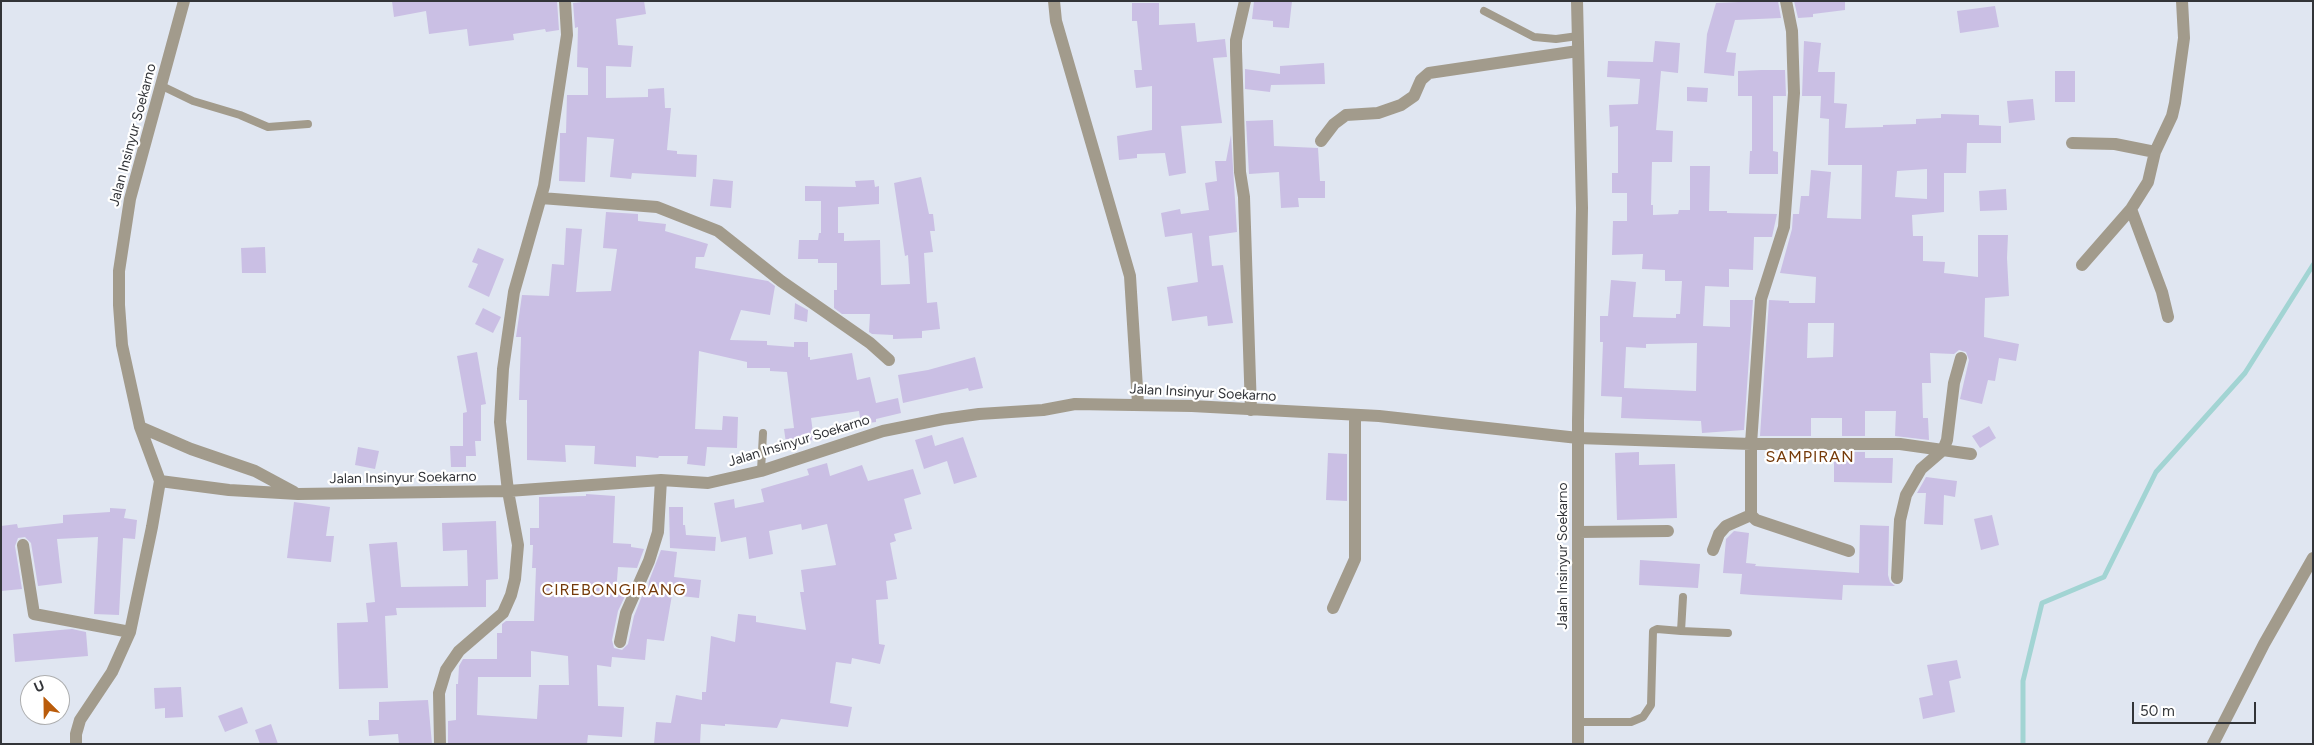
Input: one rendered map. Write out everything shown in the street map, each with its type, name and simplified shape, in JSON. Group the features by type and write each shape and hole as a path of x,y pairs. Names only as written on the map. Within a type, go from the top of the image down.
{"street":[{"name":"Jalan Insinyur Soekarno","path":"184,1 130,199 119,271 122,345 140,427 191,449 255,471 298,494 508,491 661,480 708,483 761,471 883,431 979,414 1016,412 1076,404 1138,404 1355,415 1578,438 1578,744"},
{"path":"440,744 439,692 446,670 459,651 503,613 511,595 518,545 508,491 500,422 505,350 514,292 542,193 567,35 565,1"},
{"path":"1054,1 1056,21 1130,276 1138,404"},
{"path":"1245,1 1236,40 1236,51 1240,160 1244,197 1251,410"},
{"path":"1577,1 1582,208 1578,438 1751,444 1900,444 1971,454"},
{"path":"1786,1 1792,31 1794,93 1786,214 1781,239 1761,299 1751,444 1751,515 1756,520 1849,551"},
{"path":"2082,266 2131,209 2148,182 2155,152 2172,116 2175,103 2184,38 2182,1"},
{"path":"1321,141 1334,124 1346,115 1378,113 1401,105 1414,96 1421,80 1429,72 1578,51"},
{"path":"2072,143 2115,144 2155,152"},
{"path":"542,193 579,203 656,207 718,231 753,259 870,343 889,360"},
{"path":"2131,209 2162,292 2168,318"},
{"path":"1897,578 1900,520 1906,495 1921,469 1943,450 1947,440 1954,383 1961,358"},
{"path":"1333,608 1355,559 1355,415"},
{"path":"76,744 76,734 80,720 112,672 130,632 152,527 164,482 140,427"},
{"path":"620,642 626,613 649,561 658,532 661,480"},
{"path":"164,482 189,486 298,494"},
{"path":"1713,550 1719,534 1726,526 1751,515"},
{"path":"1578,532 1668,531"},
{"path":"24,545 34,614 130,632"},
{"path":"2213,744 2269,636 2313,558"}],"lane":[{"path":"1484,11 1534,37 1556,39 1578,36"},
{"path":"162,86 193,101 240,115 268,127 308,124"},
{"path":"761,471 763,433"},
{"path":"1681,631 1683,597"},
{"path":"1578,722 1631,722 1644,717 1651,704 1653,631 1656,629 1728,634"}],"building":[{"path":"392,1 557,1 559,30 546,32 545,29 513,34 514,40 469,46 467,29 429,34 426,11 394,17"},
{"path":"590,1 644,1 646,14 616,19 618,45 633,46 631,67 606,66 606,98 648,97 648,89 664,88 665,108 671,108 667,150 677,151 677,154 697,155 696,177 632,173 631,179 610,177 614,139 587,137 585,182 559,181 560,133 566,133 567,95 588,95 588,68 577,67 578,27 575,28 573,3"},
{"path":"1254,1 1292,1 1289,28 1273,27 1273,21 1252,19"},
{"path":"1778,1 1781,18 1735,20 1726,52 1736,53 1734,76 1704,73 1707,34 1716,3"},
{"path":"1794,1 1845,1 1845,10 1813,14 1813,17 1798,18"},
{"path":"1132,3 1159,3 1159,25 1195,23 1197,42 1225,39 1227,57 1213,58 1222,123 1181,126 1186,173 1169,176 1165,153 1137,154 1137,158 1119,160 1117,136 1152,130 1152,86 1136,88 1134,70 1142,70 1137,21 1132,21"},
{"path":"1995,6 1999,27 1960,33 1957,11"},
{"path":"1655,41 1680,43 1678,73 1661,71 1656,130 1673,131 1672,162 1652,162 1651,205 1653,205 1653,215 1678,214 1679,210 1690,210 1690,166 1710,166 1709,211 1777,214 1772,237 1754,237 1753,270 1729,269 1729,287 1705,286 1703,326 1730,327 1730,300 1753,300 1744,430 1702,433 1701,421 1621,418 1622,397 1601,396 1603,342 1600,342 1600,316 1608,316 1611,280 1636,282 1633,317 1676,318 1676,314 1680,314 1682,281 1665,281 1665,270 1642,269 1643,254 1612,255 1613,221 1627,221 1627,193 1612,193 1612,173 1618,173 1618,126 1610,127 1609,105 1638,104 1640,79 1607,77 1608,61 1653,62","holes":["1697,343 1696,391 1624,388 1626,347 1646,348 1646,344"]},
{"path":"1804,41 1821,43 1818,72 1835,72 1834,103 1847,104 1845,128 1916,124 1916,119 1941,118 1941,114 1979,115 1979,125 2001,126 2001,143 1967,143 1966,173 1944,173 1944,212 1912,215 1913,236 1923,236 1923,261 1945,262 1944,273 1978,277 1978,235 2008,235 2009,296 1985,298 1984,337 2019,344 2016,361 1999,358 1995,381 1988,380 1982,404 1960,399 1969,360 1966,352 1959,350 1954,354 1930,353 1931,383 1922,383 1923,418 1928,418 1929,440 1895,436 1896,411 1865,411 1865,436 1842,436 1842,418 1811,418 1811,436 1760,436 1769,300 1789,301 1789,303 1815,303 1816,277 1780,273 1792,229 1793,214 1799,214 1801,196 1809,196 1811,170 1831,172 1827,218 1861,219 1862,165 1828,165 1829,119 1820,118 1821,96 1802,96","holes":["1927,169 1927,199 1895,197 1897,171","1808,323 1834,323 1833,357 1807,358"]},
{"path":"1324,63 1325,84 1271,85 1270,92 1245,89 1245,69 1280,74 1280,66"},
{"path":"1785,70 1786,96 1773,96 1773,151 1778,152 1778,174 1749,174 1750,151 1752,151 1752,96 1738,96 1738,71"},
{"path":"2055,71 2075,71 2075,102 2055,102"},
{"path":"1687,87 1708,88 1707,102 1687,101"},
{"path":"2033,99 2035,120 2009,123 2007,101"},
{"path":"1273,120 1274,146 1318,148 1320,181 1325,181 1325,198 1298,198 1299,207 1281,208 1279,172 1249,174 1246,121"},
{"path":"1231,135 1237,232 1209,236 1212,266 1223,265 1233,323 1208,326 1207,316 1172,321 1167,287 1198,282 1192,233 1165,237 1161,213 1180,209 1181,214 1209,210 1205,183 1217,181 1215,161 1226,161"},
{"path":"921,177 929,214 933,214 935,231 930,231 933,252 924,253 927,303 937,302 940,329 922,331 922,338 893,339 893,335 872,334 869,332 870,314 842,314 834,308 834,290 837,290 837,263 818,263 818,259 798,259 799,240 818,240 819,233 821,233 821,201 805,201 805,186 856,187 855,181 874,180 875,187 879,186 879,204 838,207 838,233 844,233 844,241 880,240 881,285 910,284 908,255 905,256 894,183"},
{"path":"713,179 733,181 731,208 710,206"},
{"path":"2006,189 2007,210 1980,211 1979,191"},
{"path":"606,212 638,214 638,221 666,224 665,231 708,244 704,257 696,257 695,268 768,281 775,286 770,315 741,310 730,340 767,341 767,345 794,347 794,342 808,342 808,357 810,357 810,360 852,353 857,380 870,377 876,403 898,398 901,413 876,419 876,422 861,424 859,411 811,418 814,440 786,443 784,429 794,428 787,372 770,371 770,368 747,368 747,362 699,351 695,429 722,430 723,416 738,417 737,448 707,447 705,466 687,464 688,456 659,456 658,458 636,456 636,467 594,464 595,446 565,445 566,462 527,460 527,400 519,400 521,337 516,337 522,295 549,296 552,264 564,265 566,228 582,229 576,292 611,291 617,249 603,248"},
{"path":"265,247 266,273 242,273 241,248"},
{"path":"478,248 504,259 489,297 468,287 478,264 472,262"},
{"path":"795,303 808,310 807,322 794,319"},
{"path":"483,308 501,317 493,333 475,324"},
{"path":"477,352 486,404 481,405 481,441 475,441 476,456 466,456 466,467 451,467 450,446 463,446 463,413 467,412 457,356"},
{"path":"975,357 983,388 969,391 968,388 903,403 898,375 928,370"},
{"path":"1989,426 1996,438 1980,448 1972,436"},
{"path":"932,435 935,446 963,437 977,477 954,484 947,461 924,469 915,440"},
{"path":"358,447 379,451 375,469 355,465"},
{"path":"1639,452 1639,465 1675,464 1677,518 1617,520 1615,453"},
{"path":"1842,452 1865,452 1865,458 1893,458 1892,483 1834,482 1834,457 1841,457"},
{"path":"1328,453 1347,454 1347,501 1326,500"},
{"path":"827,463 830,476 862,465 868,481 913,469 921,494 904,499 912,529 894,534 896,541 890,543 897,579 886,581 888,599 876,600 879,644 885,645 880,664 852,658 851,664 836,662 830,703 852,707 848,727 781,719 777,728 701,724 700,744 654,744 656,722 671,723 676,695 702,700 702,692 706,692 711,636 735,642 738,614 756,616 756,622 806,630 800,592 804,592 801,570 836,565 827,524 802,530 801,524 769,531 773,554 749,559 746,537 721,542 714,503 734,499 735,508 764,502 761,489 809,475 807,469"},
{"path":"1926,477 1957,481 1955,497 1944,495 1943,525 1924,524 1926,493 1917,493"},
{"path":"586,494 615,496 613,543 631,544 631,547 644,549 637,568 618,567 616,593 626,594 618,611 612,640 614,648 622,650 628,644 634,616 642,596 647,596 649,581 661,550 677,552 674,577 701,580 699,598 672,595 664,641 647,639 645,660 612,657 611,667 597,665 598,706 624,707 622,737 588,735 587,744 448,744 448,721 456,720 456,684 458,684 459,666 463,659 497,659 497,633 502,633 502,624 506,621 534,621 536,568 532,568 533,545 530,545 530,528 539,528 539,497 586,496","holes":["531,651 568,656 569,685 539,685 537,719 477,715 478,677 531,677"]},
{"path":"294,502 330,507 326,536 334,536 331,562 287,558"},
{"path":"669,507 683,507 683,525 685,525 686,535 716,537 715,551 670,548"},
{"path":"110,508 126,509 124,518 137,520 135,539 123,538 119,615 94,614 98,537 57,539 62,583 38,586 31,543 25,537 18,538 15,546 22,589 1,591 1,526 17,524 18,528 63,523 63,515 110,512"},
{"path":"1992,515 1999,545 1981,550 1974,519"},
{"path":"496,521 498,579 486,580 486,607 396,608 397,615 385,616 388,688 339,689 337,623 368,622 366,603 375,602 369,544 397,542 401,587 468,586 467,550 443,551 442,523"},
{"path":"1860,525 1889,526 1888,575 1890,582 1895,586 1843,585 1842,600 1753,595 1740,594 1742,574 1723,573 1726,539 1734,531 1749,533 1746,563 1756,564 1755,566 1859,573"},
{"path":"1640,560 1700,564 1698,588 1639,585"},
{"path":"72,629 86,632 88,656 15,662 13,634"},
{"path":"1957,660 1961,678 1949,681 1955,712 1923,719 1919,698 1933,695 1927,665"},
{"path":"181,687 183,717 165,718 165,708 155,709 154,688"},
{"path":"428,700 432,744 399,744 398,734 369,736 368,720 379,720 379,702"},
{"path":"242,707 248,723 225,732 218,716"},
{"path":"271,724 278,744 260,744 255,730"}],"waterway":[{"path":"2023,744 2023,681 2042,603 2104,577 2156,472 2245,373 2313,265"}],"district":[{"name":"SAMPIRAN","path":"1810,457"},
{"name":"CIREBONGIRANG","path":"614,590"}]}
